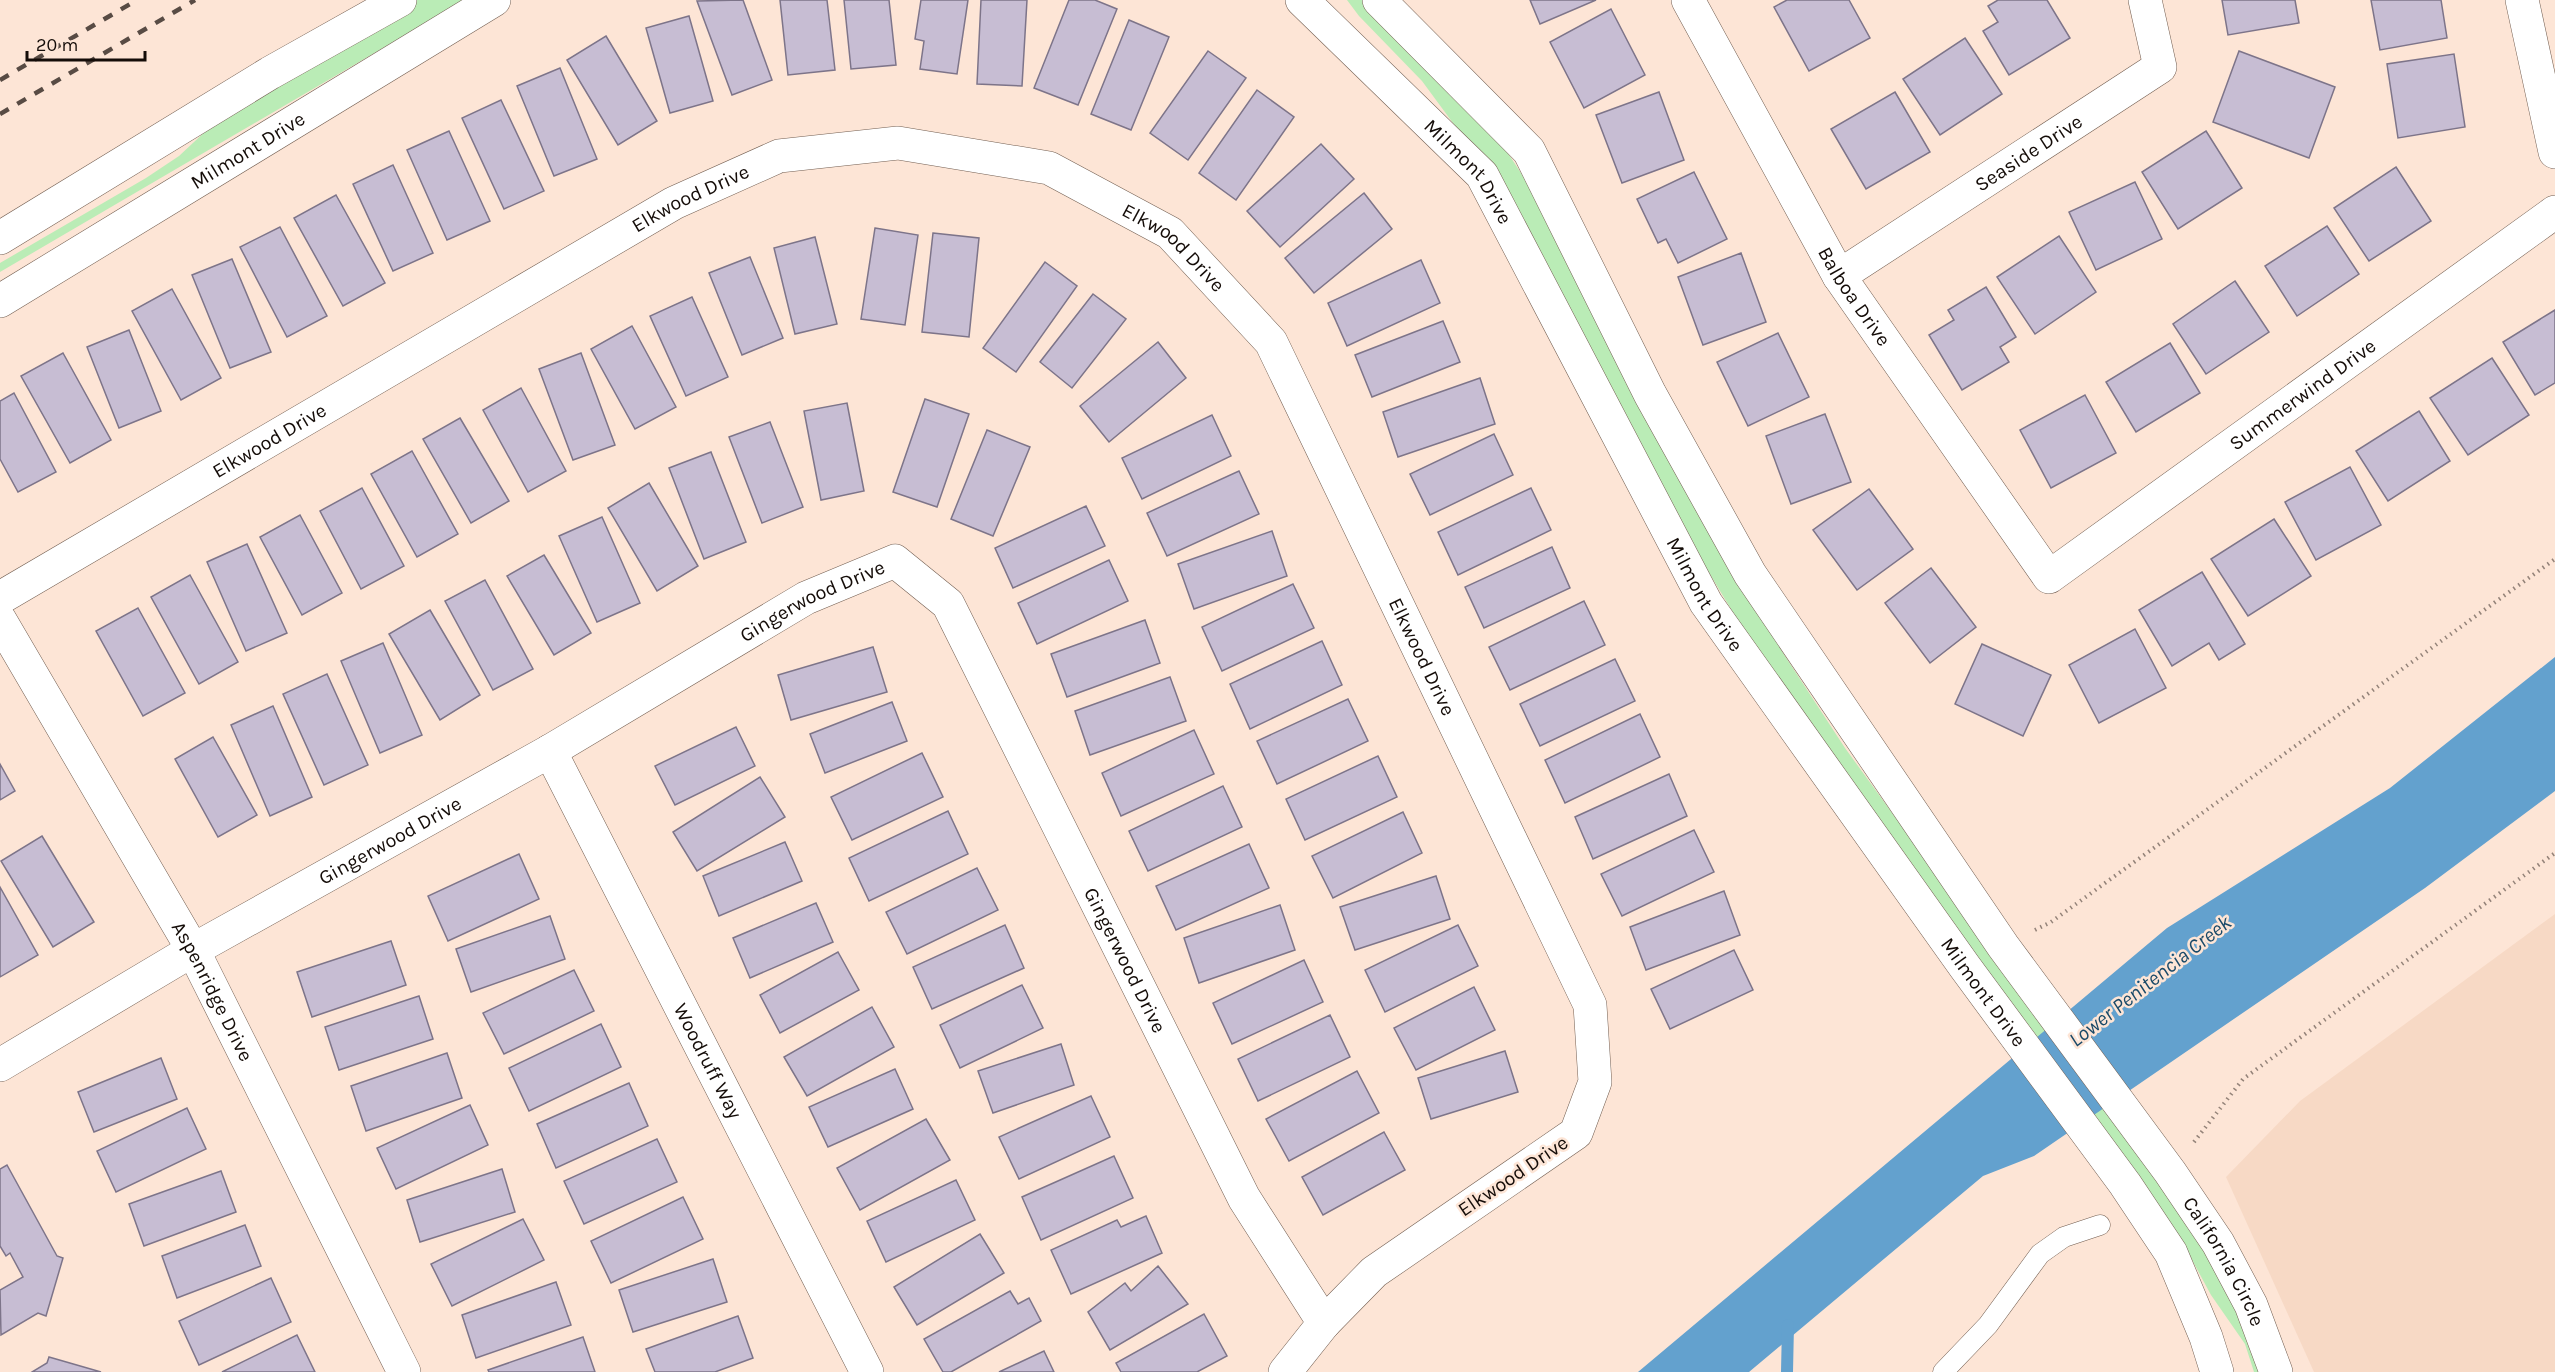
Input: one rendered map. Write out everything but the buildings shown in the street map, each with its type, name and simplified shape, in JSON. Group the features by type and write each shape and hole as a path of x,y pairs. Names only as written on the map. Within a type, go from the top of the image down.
{"street":[{"path":"0,238 270,74 400,0"},
{"name":"Milmont Drive","path":"0,301 494,0"},
{"name":"Milmont Drive","path":"1302,0 1482,176 1706,603 1974,980 2125,1184"},
{"path":"1379,0 1529,151 1650,394 1750,574 2006,950 2165,1165"},
{"name":"Balboa Drive","path":"1688,0 1839,276 2049,577"},
{"name":"Seaside Drive","path":"1839,276 2160,67 2145,0"},
{"path":"2522,0 2555,152"},
{"name":"Elkwood Drive","path":"0,598 674,203 778,156 898,143 1050,168 1170,233 1271,342 1590,1005 1595,1082 1576,1133 1374,1272 1324,1323 1285,1372"},
{"name":"Summerwind Drive","path":"2049,577 2555,212"},
{"name":"Gingerwood Drive","path":"0,1065 193,950 550,751 806,598 894,561 948,604 1244,1198 1324,1323"},
{"name":"Aspenridge Drive","path":"0,620 193,950 404,1372"},
{"name":"Woodruff Way","path":"550,751 867,1372"},
{"name":"California Circle","path":"2165,1165 2218,1244 2251,1305 2276,1372"},
{"name":"California Circle","path":"2125,1184 2171,1253 2206,1337 2217,1372"}],"lane":[{"path":"1943,1372 1988,1325 2040,1254 2064,1237 2100,1225"}],"path":[{"path":"2006,950 2051,922 2555,560"},
{"path":"2165,1165 2244,1079 2555,853"}],"shaded area":[{"path":"2555,914 2555,1372 2314,1372 2226,1177 2300,1101"}],"green space":[{"path":"409,0 465,0 0,272 0,263 146,178 179,156 224,114"},
{"path":"1347,0 1369,0 1494,132 1549,221 1736,576 1785,656 1845,748 2216,1259 2261,1372 2254,1372 2245,1344 2211,1295 2178,1234 2124,1157 1862,802 1740,624 1691,543 1492,176 1422,81 1359,16"}],"water":[{"path":"2555,657 2555,791 2425,888 2034,1156 1983,1176 1749,1372 1638,1372 2167,928 2390,788"}],"waterway":[{"name":"Lower Penitencia Creek","path":"1787,1372 1788,1325"}],"railway":[{"path":"0,80 137,0"},
{"path":"0,114 195,0"}]}
